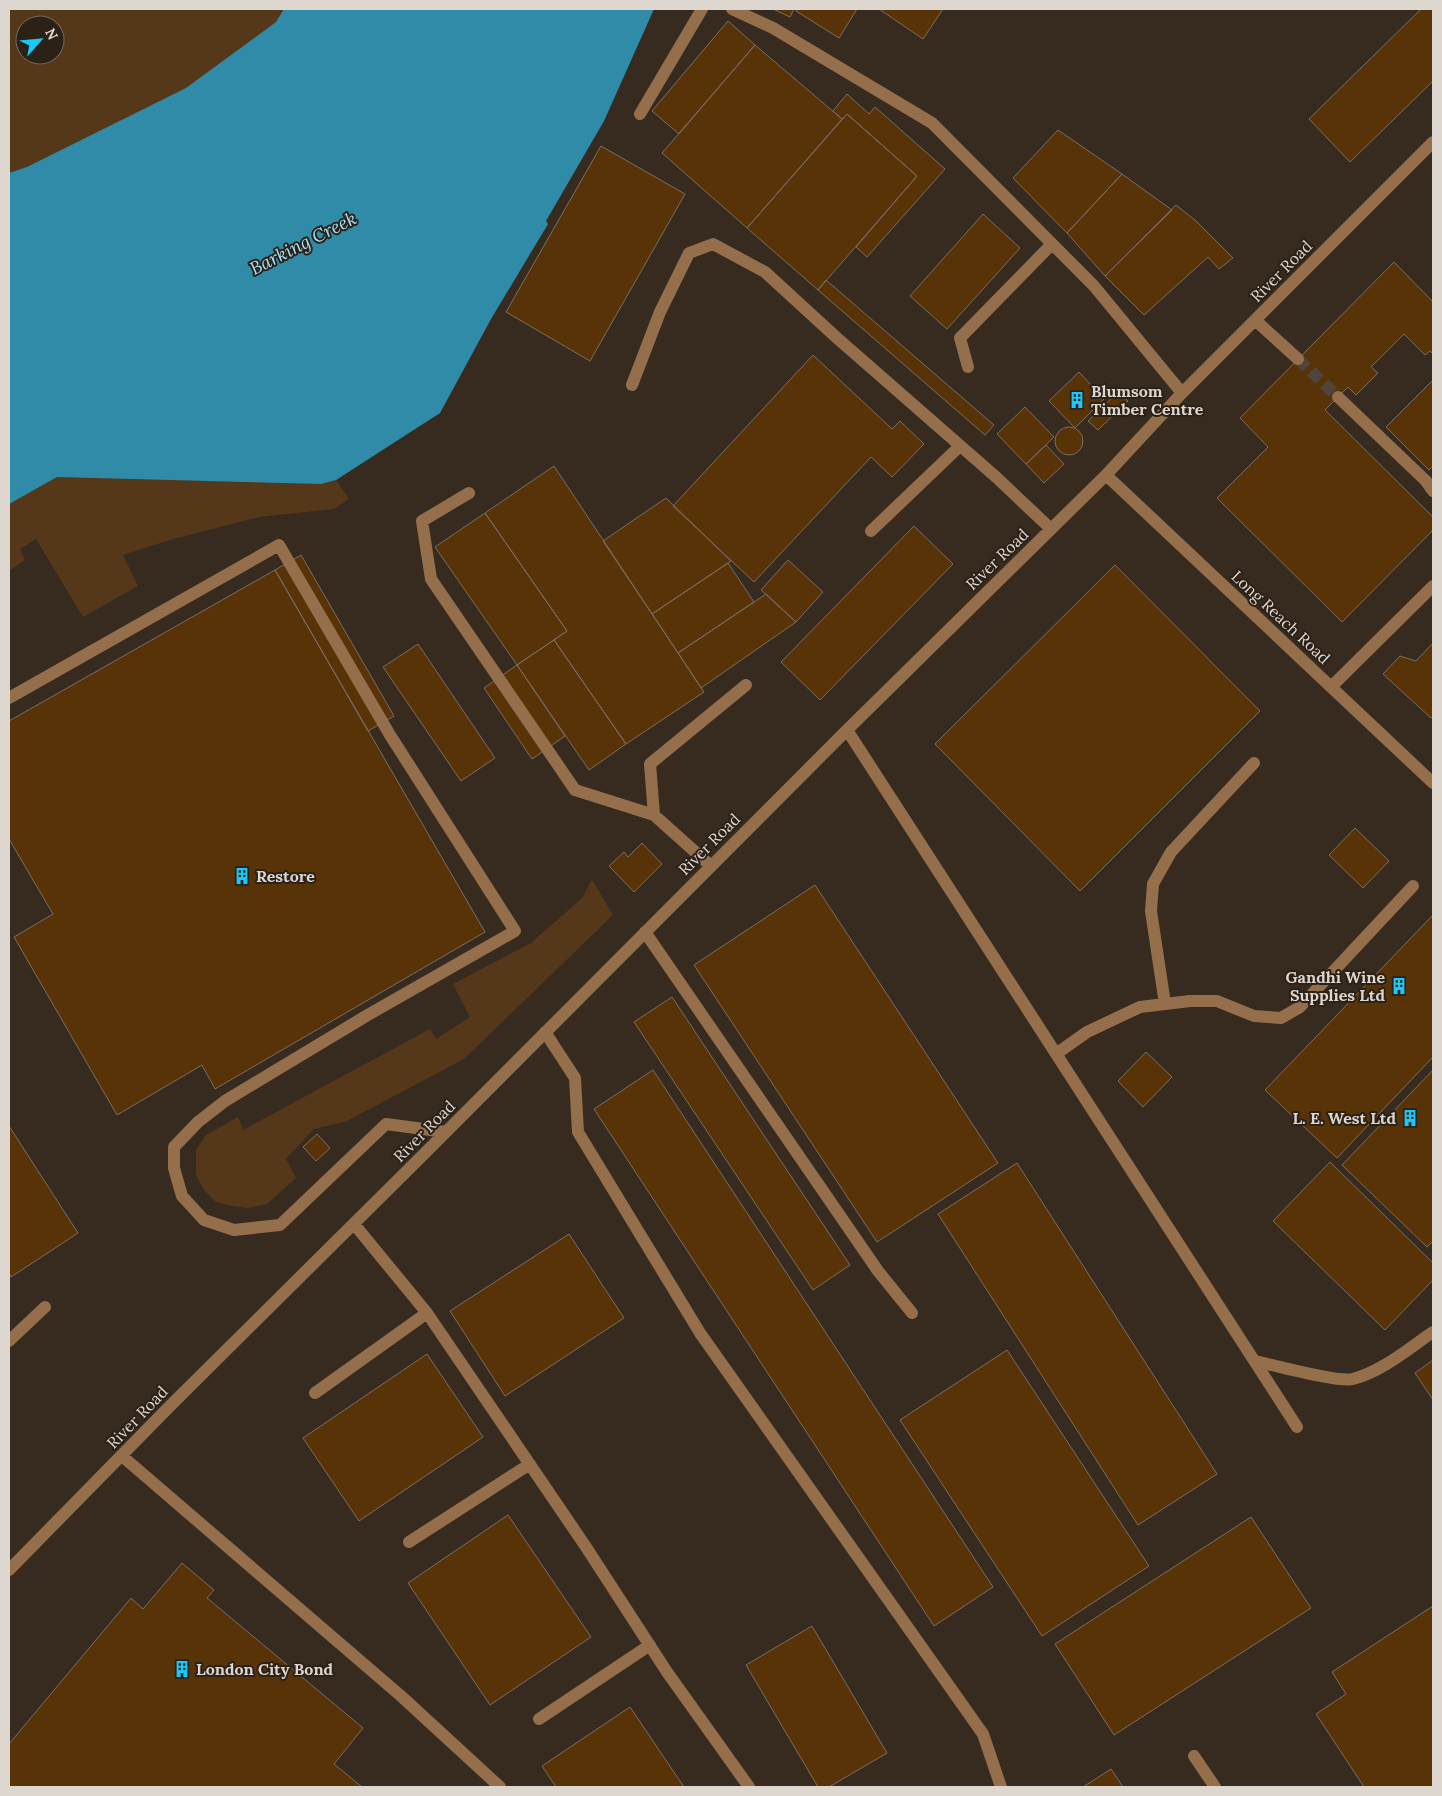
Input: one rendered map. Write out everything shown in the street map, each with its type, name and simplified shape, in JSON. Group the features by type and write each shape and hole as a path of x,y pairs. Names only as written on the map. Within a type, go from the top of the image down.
{"street":[{"path":"640,114 702,9"},
{"path":"732,9 774,28 932,123 1094,286 1182,393"},
{"name":"River Road","path":"9,1570 170,1406 847,730 1106,475 1182,393 1433,142"},
{"path":"632,385 660,312 689,253 712,244 766,272 1051,529"},
{"path":"968,368 960,338 1052,244"},
{"path":"1255,320 1298,359"},
{"path":"1338,397 1426,481 1433,491"},
{"path":"871,531 960,446"},
{"name":"Long Reach Road","path":"1106,475 1433,783"},
{"path":"469,493 422,521 431,579 575,790 654,815 711,866"},
{"path":"9,698 279,545 390,735 515,931 366,1016 225,1101 198,1122 174,1147 174,1168 182,1196 204,1220 234,1230 280,1225 386,1124 446,1132"},
{"path":"1332,687 1433,586"},
{"path":"654,815 650,764 746,685"},
{"path":"847,730 1297,1428"},
{"path":"1165,1004 1151,911 1153,884 1171,852 1254,763"},
{"path":"1056,1054 1086,1032 1140,1007 1190,1001 1217,1001 1254,1016 1281,1018 1300,1007 1413,886"},
{"path":"645,932 878,1271 912,1313"},
{"path":"545,1032 575,1078 578,1132 700,1333 983,1734 1001,1787"},
{"path":"354,1224 426,1313 530,1464 650,1646 749,1787"},
{"path":"9,1341 45,1306"},
{"path":"315,1393 426,1313"},
{"path":"1255,1361 1327,1377 1352,1380 1379,1368 1433,1332"},
{"path":"122,1456 401,1696 500,1787"},
{"path":"409,1542 530,1464"},
{"path":"539,1720 650,1646"},
{"path":"1194,1756 1215,1787"}],"shaded area":[{"path":"9,9 347,9 9,249"},
{"path":"546,221 548,224 491,319 440,413 336,480 349,499 334,509 259,517 170,540 123,555 138,586 83,617 36,539 20,549 25,560 9,571 9,457"},
{"path":"592,879 613,915 464,1059 347,1121 314,1129 286,1159 296,1178 267,1204 248,1208 233,1206 216,1202 204,1190 196,1175 196,1150 206,1135 238,1117 243,1130 430,1029 436,1039 470,1017 453,984 531,943 582,898"}],"water":[{"name":"Barking Creek","path":"284,9 654,9 604,121 546,221 548,224 491,319 440,413 336,480 321,484 57,477 9,504 9,173 27,167 186,88 276,22"}],"building":[{"path":"773,9 794,9 790,17"},
{"path":"798,9 857,9 839,38 796,11"},
{"path":"879,9 943,9 923,39"},
{"path":"1421,9 1433,9 1433,81 1350,162 1309,119"},
{"path":"728,21 755,45 679,134 652,111"},
{"path":"755,45 842,119 747,228 662,153"},
{"path":"847,94 869,114 875,107 945,169 867,257 856,247 917,176 847,114 842,119 833,111"},
{"path":"847,114 917,176 818,290 747,228"},
{"path":"1058,130 1122,174 1067,233 1013,178"},
{"path":"601,146 685,194 590,361 506,312"},
{"path":"1122,174 1172,210 1105,276 1067,233"},
{"path":"1176,205 1196,221 1233,258 1219,269 1208,257 1144,315 1105,276"},
{"path":"983,214 1020,248 947,329 910,296"},
{"path":"1394,262 1433,302 1433,354 1430,351 1425,355 1404,334 1371,367 1378,373 1356,395 1348,387 1325,410 1433,517 1433,530 1342,622 1217,498 1268,447 1240,418"},
{"path":"826,280 994,425 985,435 818,290"},
{"path":"813,355 892,429 900,421 924,444 892,477 871,457 754,582 673,506"},
{"name":"Blumsom Timber Centre","path":"1079,372 1104,399 1075,428 1049,401"},
{"path":"1433,380 1433,466 1429,470 1386,427"},
{"path":"1118,392 1128,401 1098,430 1088,421"},
{"path":"1025,407 1054,437 1026,464 997,434"},
{"path":"1069,427 1079,431 1083,441 1079,451 1069,455 1059,451 1055,441 1059,431"},
{"path":"1046,445 1064,464 1044,483 1026,464"},
{"path":"554,466 704,692 626,744 554,640 567,631 485,513"},
{"path":"666,498 731,561 652,614 603,541"},
{"path":"485,513 567,631 517,665 435,547"},
{"path":"914,526 953,564 820,700 781,662"},
{"path":"301,555 394,716 368,731 275,570"},
{"path":"788,560 823,592 796,622 761,590"},
{"path":"728,563 754,602 678,653 652,614"},
{"path":"1115,565 1260,711 1080,891 935,744"},
{"name":"Restore","path":"275,570 485,932 215,1089 202,1065 117,1115 14,937 53,914 9,839 9,721"},
{"path":"766,594 796,622 701,688 678,653"},
{"path":"554,640 626,744 589,770 517,665"},
{"path":"1433,643 1433,716 1431,718 1383,674 1400,656 1416,661"},
{"path":"418,644 495,758 461,781 383,667"},
{"path":"517,665 565,736 532,759 484,688"},
{"path":"1355,828 1389,861 1363,888 1329,855"},
{"path":"642,843 662,864 634,892 609,866 624,852 628,857"},
{"path":"815,885 998,1163 877,1242 694,965"},
{"name":"Gandhi Wine Supplies Ltd","path":"1433,915 1433,1057 1337,1158 1265,1090"},
{"path":"672,997 850,1265 813,1290 634,1022"},
{"path":"1146,1052 1172,1077 1143,1107 1118,1081"},
{"path":"653,1070 993,1587 934,1626 594,1109"},
{"name":"L. E. West Ltd","path":"1433,1070 1433,1241 1427,1247 1342,1165"},
{"path":"9,1126 78,1233 11,1277 9,1273"},
{"path":"317,1134 330,1148 316,1161 303,1147"},
{"path":"1330,1162 1433,1263 1433,1280 1385,1330 1273,1221"},
{"path":"1017,1163 1217,1474 1138,1525 938,1214"},
{"path":"569,1234 624,1318 505,1396 450,1311"},
{"path":"1007,1350 1149,1566 1042,1636 900,1420"},
{"path":"427,1354 483,1437 359,1521 303,1438"},
{"path":"1433,1360 1433,1400 1415,1373"},
{"path":"508,1515 591,1637 490,1705 408,1583"},
{"path":"1251,1517 1311,1608 1114,1735 1055,1644"},
{"name":"London City Bond","path":"182,1563 214,1590 207,1598 363,1728 334,1764 362,1787 9,1787 9,1744 131,1598 143,1609"},
{"path":"1433,1606 1433,1787 1364,1787 1316,1714 1346,1694 1332,1672"},
{"path":"812,1626 887,1753 829,1787 818,1787 746,1665"},
{"path":"630,1707 684,1787 556,1787 542,1766"},
{"path":"1111,1769 1123,1787 1083,1787"}],"tunnel":[{"path":"1298,359 1338,397"}],"place":[{"name":"Blumsom Timber Centre","path":"1077,400"},
{"name":"Restore","path":"242,876"},
{"name":"Gandhi Wine Supplies Ltd","path":"1399,986"},
{"name":"L. E. West Ltd","path":"1410,1118"},
{"name":"London City Bond","path":"182,1669"}]}
